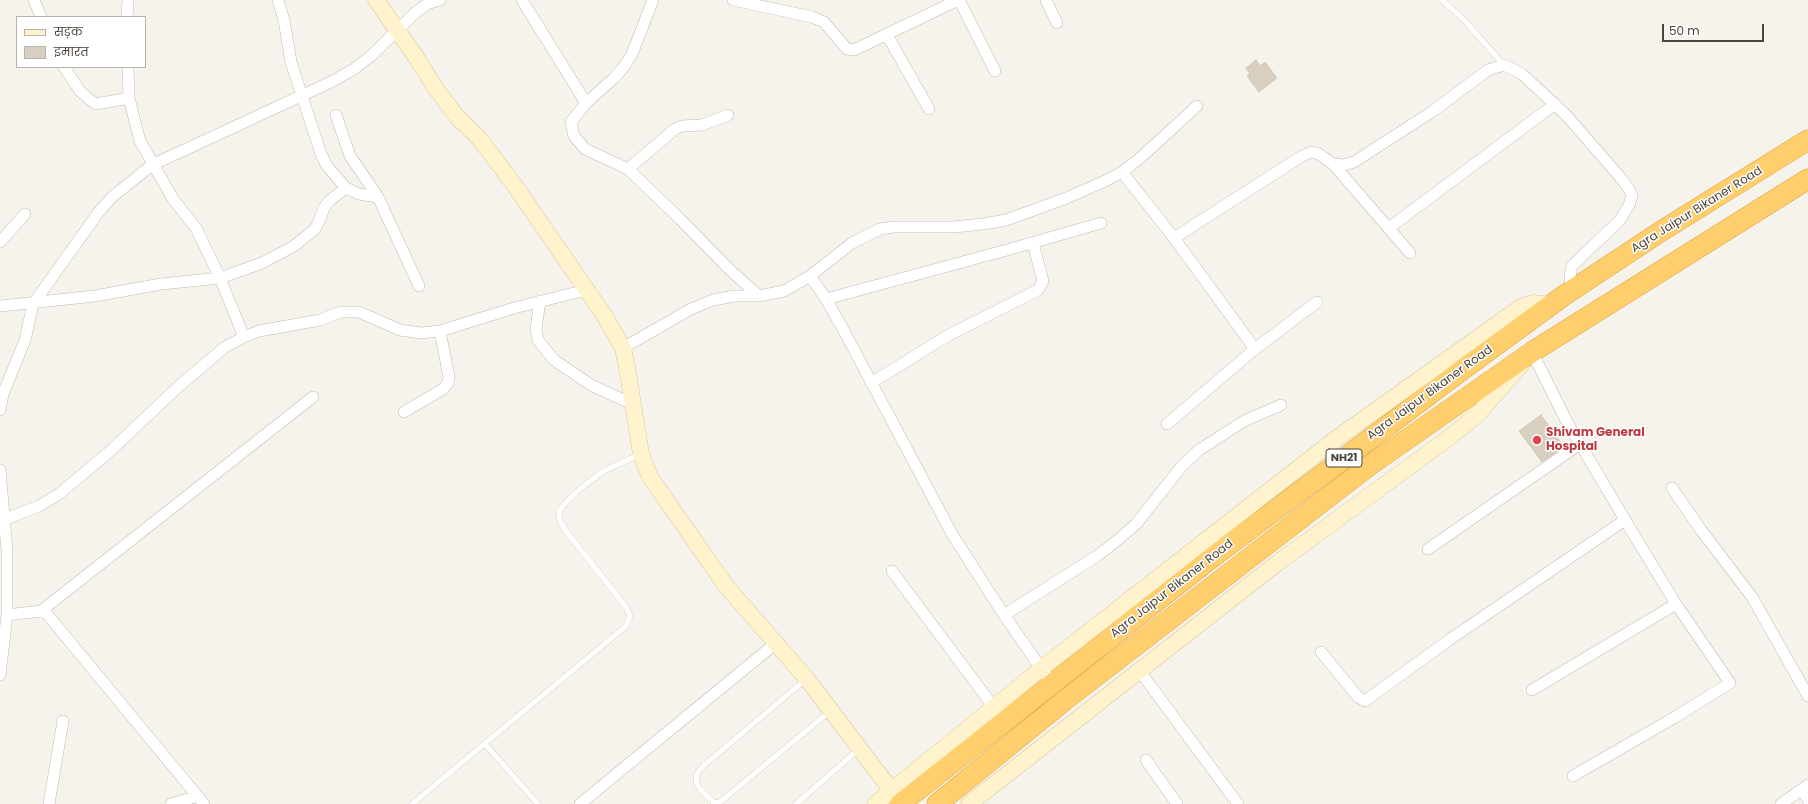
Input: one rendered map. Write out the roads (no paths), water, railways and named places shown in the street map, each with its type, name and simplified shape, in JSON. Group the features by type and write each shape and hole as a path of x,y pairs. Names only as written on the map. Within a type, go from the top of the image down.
{"highway":[{"name":"Agra Jaipur Bikaner Road","path":"897,799 1046,676 1226,546 1551,305 1663,230 1808,140"},
{"name":"Agra Jaipur Bikaner Road","path":"937,804 1065,700 1295,522 1370,466 1532,352 1808,179"}],"street":[{"path":"34,0 42,16"},
{"path":"127,16 128,0"},
{"path":"278,0 284,20 291,62 321,154 328,166 346,188 359,194 378,197"},
{"path":"376,0 396,31 416,57 436,89 457,117 479,138 515,186 586,290 623,348 641,454 650,477 726,586 807,679 897,799"},
{"path":"0,410 8,381 25,340 32,304 98,213 112,197 152,165 354,69 372,55 414,13 427,4 440,0"},
{"path":"522,0 586,103"},
{"path":"653,0 632,54 623,68 586,103 571,122 574,136 585,149 628,169 679,218 730,271 759,296"},
{"path":"733,0 824,22 847,49 854,50 958,0 995,71"},
{"path":"1046,0 1057,23"},
{"path":"887,35 929,109"},
{"path":"1333,164 1344,165 1373,151 1433,111 1488,70 1504,65 1522,74 1555,104 1620,177 1629,189 1632,196 1629,205 1620,220 1572,266 1570,276 1571,291"},
{"path":"65,68 80,91 88,100 96,104 129,98"},
{"path":"128,68 129,98 136,128 152,165 172,199 196,228 220,278 244,337"},
{"path":"1389,228 1555,104"},
{"path":"623,348 691,308 713,300 734,296 759,296 784,291 810,276 852,243 880,229 894,227 954,227 983,224 1006,220 1064,199 1122,172 1148,151 1197,106"},
{"path":"336,115 350,156 378,197 419,286"},
{"path":"628,169 675,129 682,126 702,125 728,115"},
{"path":"1174,238 1302,156 1312,152 1319,154 1333,164 1410,253"},
{"path":"1122,172 1174,238 1255,349"},
{"path":"2,305 32,304 95,296 161,284 220,278 262,263 294,246 314,230 326,204 346,188"},
{"path":"0,242 25,214"},
{"path":"826,299 1033,243 1101,222"},
{"path":"870,382 947,336 1038,290 1043,282 1033,243"},
{"path":"810,276 826,299 949,528 1004,615 1046,676 994,706 897,799 875,804"},
{"path":"2,520 39,506 59,494 108,453 178,387 226,347 259,331 320,320 341,312 359,312 400,330 421,333 440,331 540,301 586,290"},
{"path":"540,301 536,329 538,340 554,360 591,385 632,404"},
{"path":"1167,424 1255,349 1317,302"},
{"path":"404,412 443,389 448,383 449,377 440,331"},
{"path":"969,804 1276,564 1450,437 1478,414 1532,352 1567,422 1625,520 1676,604 1730,683 1677,716 1573,776"},
{"path":"7,615 41,611 313,397"},
{"path":"1004,615 1097,556 1120,539 1137,522 1181,467 1199,450 1244,421 1281,405"},
{"path":"1428,549 1580,444"},
{"path":"0,470 3,590 7,615 0,675"},
{"path":"1672,488 1701,530 1752,597 1808,696"},
{"path":"1321,652 1358,698 1365,701 1449,640 1625,520"},
{"path":"892,571 994,706"},
{"path":"1532,690 1676,604"},
{"path":"41,611 47,614 201,800"},
{"path":"580,804 776,643"},
{"path":"1139,670 1235,803"},
{"path":"49,804 64,721"},
{"path":"1146,760 1177,804"},
{"path":"1781,804 1805,788 1808,800"},
{"path":"171,804 201,800"}],"lane":[{"path":"1442,0 1464,20 1504,65"},
{"path":"412,804 626,626 630,616 626,607 566,531 560,521 559,511 568,500 602,472 641,454"},
{"path":"807,679 702,767 697,774 696,782 700,789 714,803 720,802 831,710"},
{"path":"485,744 538,804"},
{"path":"796,804 860,749"}],"place":[{"name":"Shivam General Hospital","path":"1537,440"}]}
